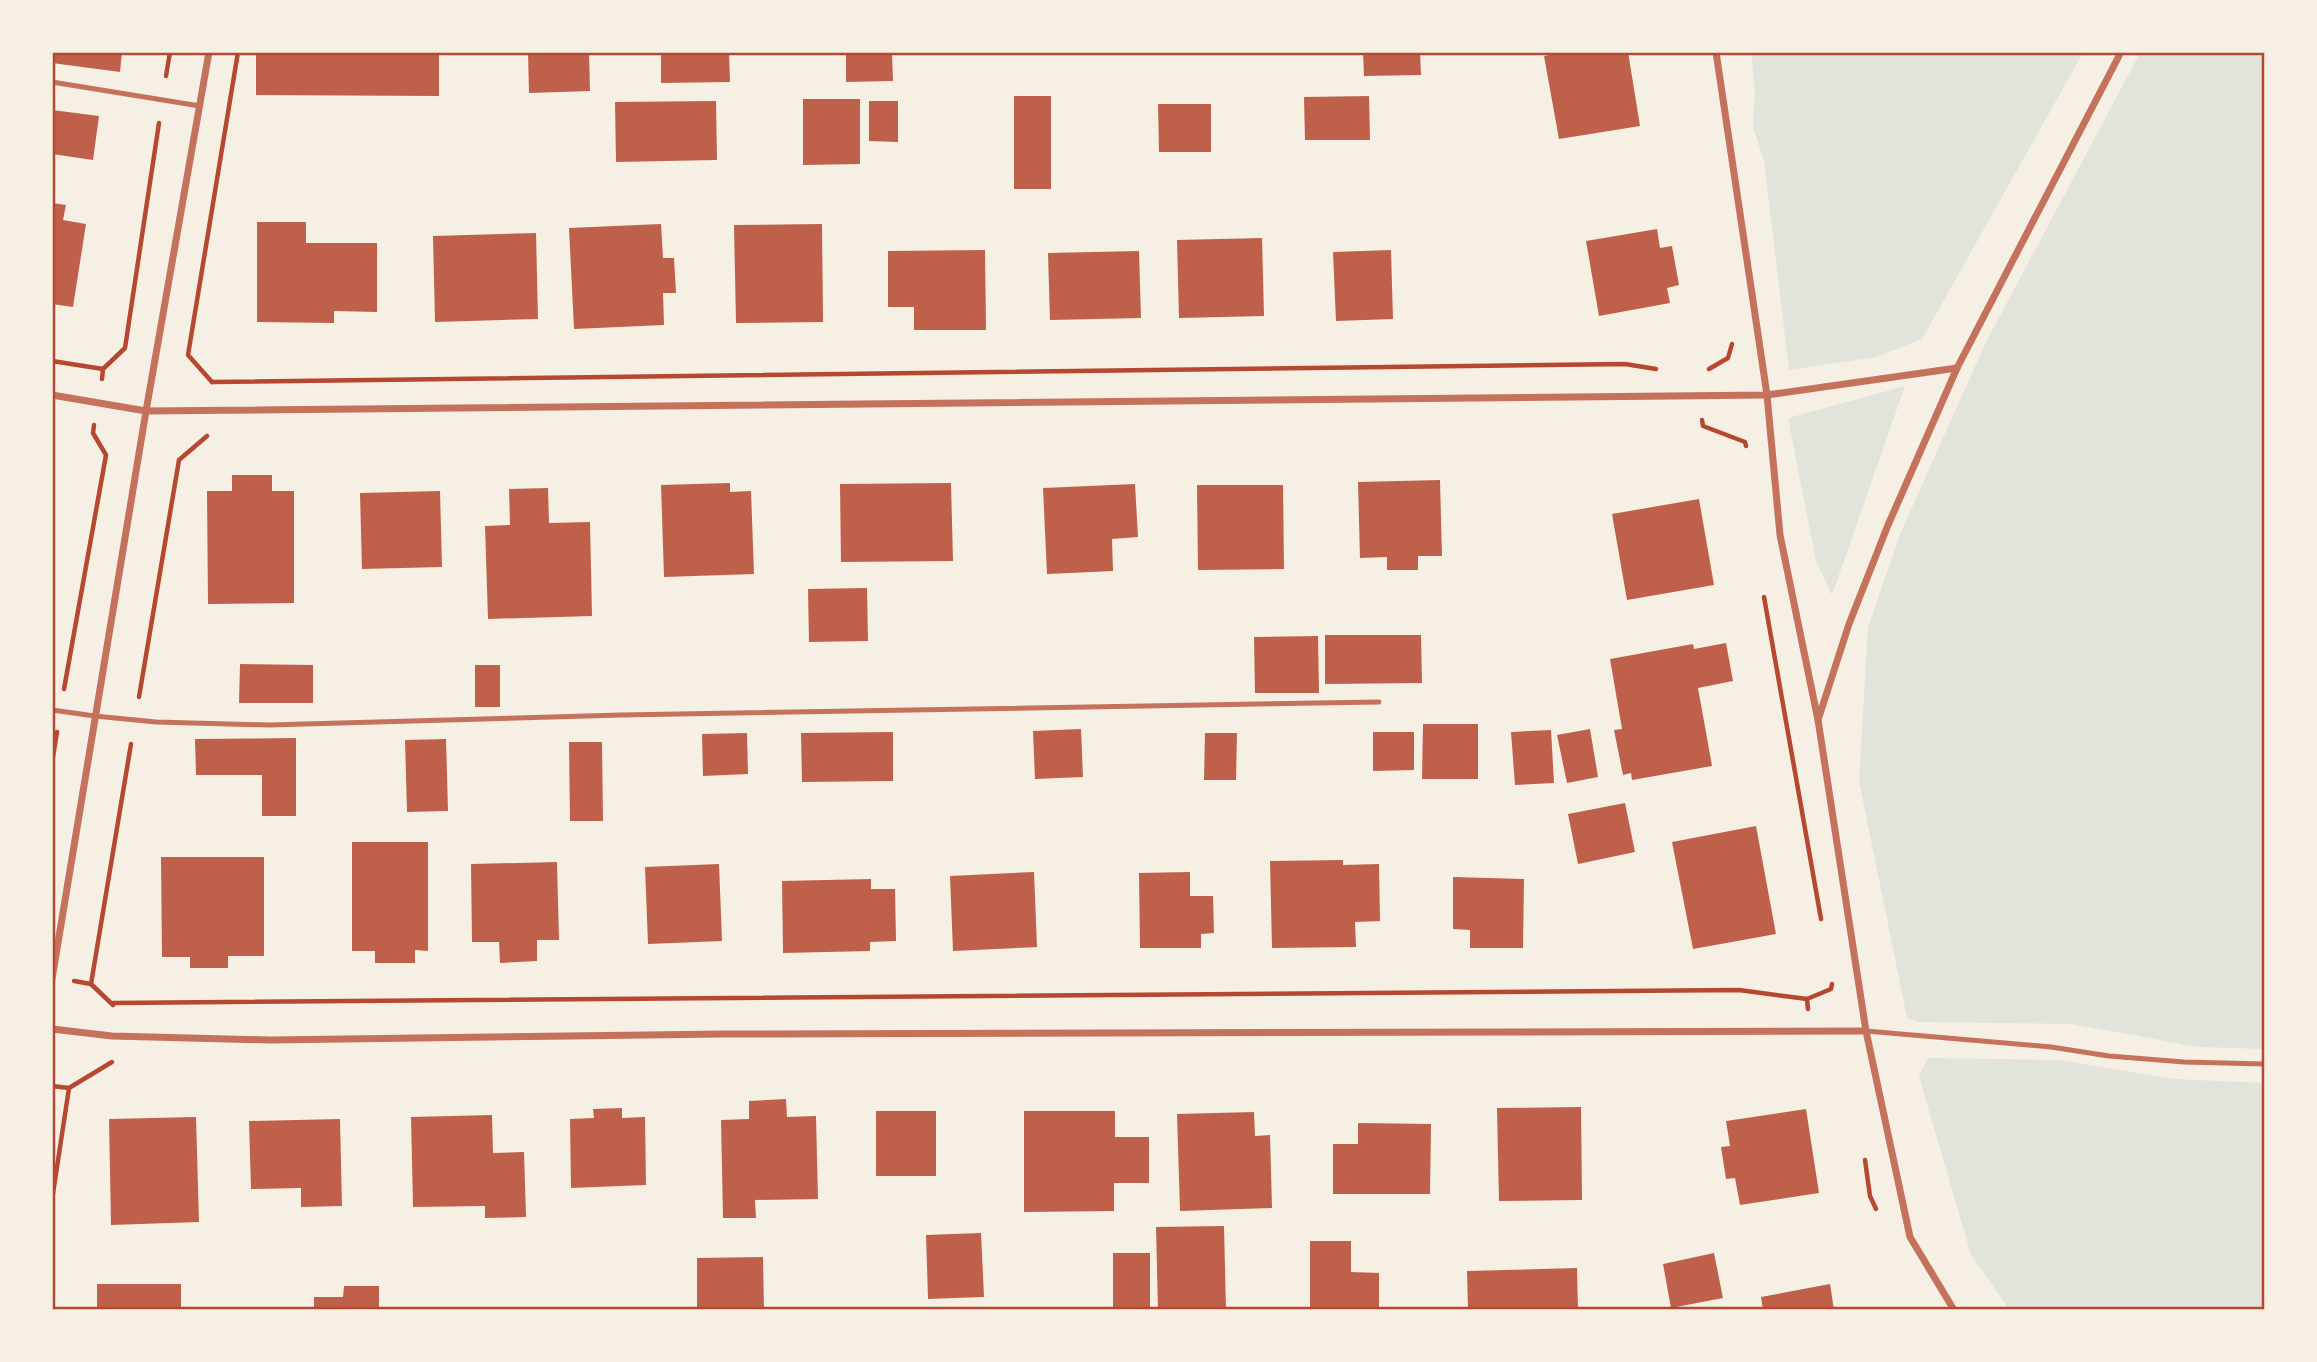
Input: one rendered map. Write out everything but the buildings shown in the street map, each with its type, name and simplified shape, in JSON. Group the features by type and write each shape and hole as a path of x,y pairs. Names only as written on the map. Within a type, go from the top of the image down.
{"street":[{"path":"52,979 146,411 209,52"},
{"path":"1716,52 1767,395 1780,535 1818,720 1866,1031 1910,1237 1954,1310"},
{"path":"1818,720 1849,624 1888,525 1957,368 2121,52"},
{"path":"52,395 146,411 1767,395 1957,368"},
{"path":"52,1029 112,1036 270,1040 751,1034 1866,1031"}],"lane":[{"path":"52,82 200,106"},
{"path":"52,710 135,720 211,725 269,725 635,714 1379,702"},
{"path":"1866,1031 2109,1056 2264,1064"}],"path":[{"path":"238,52 188,355 212,382 207,437 179,460 91,984 114,1003 1726,990 1807,999"},
{"path":"52,361 103,369"},
{"path":"212,382 1625,364 1662,369"},
{"path":"52,1086 69,1088 113,1062 114,1003"},
{"path":"52,1200 69,1088"}],"shaded area":[{"path":"1751,53 2083,53 1922,339 1876,357 1789,370 1764,161 1753,127 1755,90"},
{"path":"2140,53 2264,53 2264,1049 2198,1047 2072,1024 1918,1022 1907,1018 1859,781 1868,627 1901,532 1985,344"},
{"path":"1905,386 1832,595 1816,561 1788,418"},
{"path":"1928,1058 2059,1060 2174,1079 2264,1083 2264,1309 2009,1309 1971,1255 1919,1076"}]}
